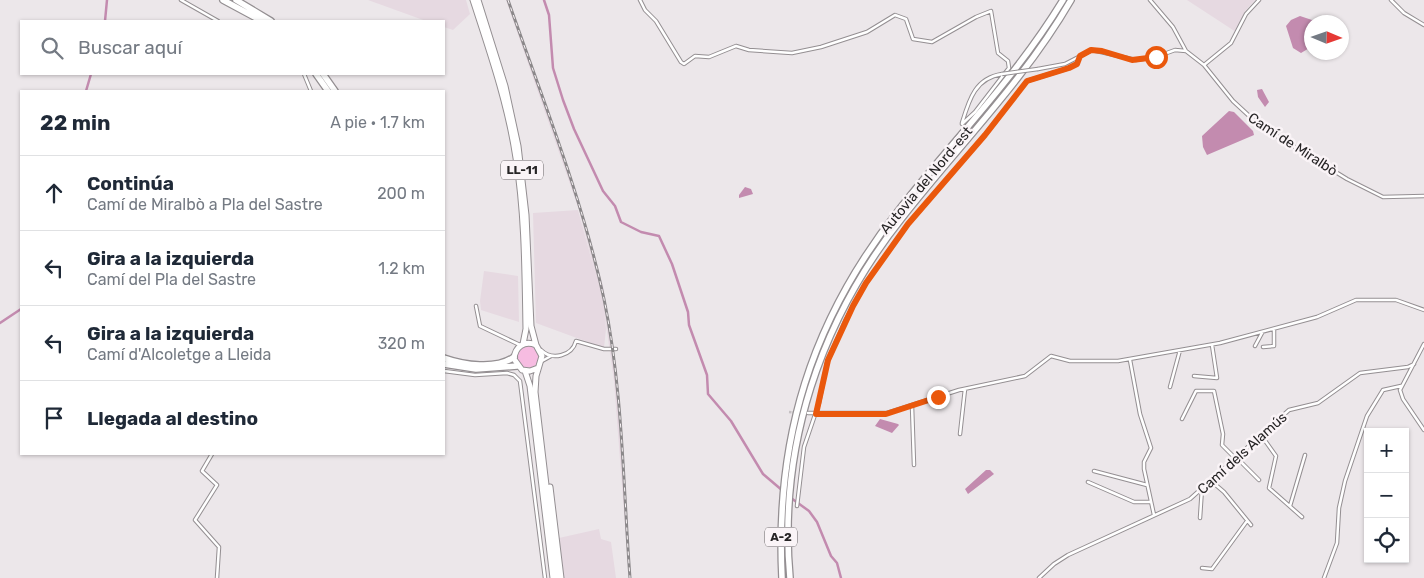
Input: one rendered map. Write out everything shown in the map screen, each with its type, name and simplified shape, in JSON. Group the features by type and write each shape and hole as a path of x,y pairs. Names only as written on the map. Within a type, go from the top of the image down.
{"highway":[{"path":"223,0 260,20"},
{"path":"236,0 269,20"},
{"name":"LL-11","path":"473,0 499,82 516,157 523,234 526,322 522,345"},
{"name":"LL-11","path":"478,0 505,86 518,146 526,215 531,326 542,361"},
{"name":"Autovia del Nord-est","path":"782,578 782,496 791,432 806,378 824,330 850,280 898,210 1011,78 1063,0"},
{"name":"Autovia del Nord-est","path":"790,578 789,502 796,444 810,386 829,337 849,296 870,262 900,220 1020,78 1072,0"},
{"path":"317,75 327,90"},
{"path":"324,75 333,90"},
{"path":"445,358 482,364 502,362 515,354 522,345 538,347"},
{"path":"515,354 517,366"},
{"path":"542,361 538,368 535,382 537,408 559,578"},
{"path":"445,364 476,369 517,366 525,371 530,386 553,578"},
{"path":"525,371 538,368"}],"street":[{"path":"181,0 216,20"},
{"path":"640,0 683,64 695,56 711,56 736,46 751,50 803,52 860,35 895,15 906,19 913,39 932,42 980,14 989,11 993,12 998,53 1008,62 1009,68 975,112 962,124 978,85 989,77 1002,74 1038,69 1065,64 1096,50 1136,60 1159,56 1175,50 1186,51"},
{"name":"Camí de Miralbò","path":"1150,0 1175,29 1186,51 1204,65 1234,101 1259,125 1346,179 1381,196 1424,196"},
{"path":"1204,65 1231,43 1247,12 1259,0"},
{"path":"1391,0 1404,13 1424,25"},
{"path":"797,504 803,452 816,414 827,363 842,327 862,290 895,240 985,135 1027,81 1069,68 1077,64 1080,56"},
{"path":"304,75 311,90"},
{"path":"808,413 886,414 965,388 1023,376 1051,356 1076,361 1130,360 1212,345 1317,317 1356,300 1396,300 1424,310"},
{"path":"476,306 480,326 511,343 522,345"},
{"path":"1263,347 1274,346 1274,329"},
{"path":"1255,346 1262,333"},
{"path":"542,361 554,355 570,352 576,340 604,349 616,349"},
{"path":"511,343 515,354"},
{"path":"1424,344 1401,386 1401,396 1424,430"},
{"path":"1194,376 1217,378 1212,345"},
{"path":"538,347 545,354 554,355"},
{"path":"1170,387 1180,350"},
{"path":"1130,360 1141,418 1151,448 1144,462 1150,502 1154,515"},
{"name":"Camí dels Alamús","path":"1039,578 1054,564 1068,555 1188,500 1288,411 1318,403 1357,374 1370,370 1403,368 1414,364"},
{"path":"445,371 475,376 507,373 514,375 520,381 545,578"},
{"path":"1324,578 1338,540 1339,512 1344,485 1367,416 1383,390 1401,386"},
{"path":"960,434 965,388"},
{"path":"1182,419 1196,390 1214,391 1223,434 1222,445 1259,480"},
{"path":"912,406 914,465"},
{"path":"1261,435 1276,456 1269,488 1302,517"},
{"path":"211,455 202,472 216,482 217,486 195,520 219,547 217,578"},
{"path":"1290,507 1305,455"},
{"path":"1094,471 1147,485"},
{"path":"1210,480 1224,492 1251,525"},
{"path":"1088,482 1134,502 1150,502"},
{"path":"1200,518 1202,488"},
{"path":"1202,568 1212,569 1224,549 1247,521"}],"shaded area":[{"path":"368,0 466,0 470,14 453,30 445,27 445,20 423,20"},
{"path":"506,0 509,0 579,202 603,286 614,356 631,578 629,578 614,381 604,311 606,329 604,348 536,323 533,213 578,210 597,280 579,210"},
{"path":"1187,0 1255,0 1245,11 1236,32"},
{"path":"1300,16 1304,17 1304,51 1301,53 1293,48 1286,26 1291,20"},
{"path":"1262,89 1269,102 1265,107 1258,97 1257,90"},
{"path":"1229,111 1234,112 1253,131 1254,135 1207,155 1203,147 1202,136"},
{"path":"745,187 751,189 753,194 739,198 739,195"},
{"path":"484,271 518,276 519,322 481,310 480,301"},
{"path":"524,346 532,346 539,353 539,361 532,368 524,368 517,361 517,353"},
{"path":"880,419 899,425 892,433 875,426"},
{"path":"986,470 990,470 994,474 968,494 965,489"},
{"path":"599,529 601,539 611,542 616,578 564,578 559,538"}],"waterway":[{"path":"105,20 107,0"},
{"path":"544,0 549,15 553,68 574,129 603,191 615,206 621,222 641,232 659,236 672,264 688,312 689,325 707,375 708,394 731,421 763,474 783,491"},
{"path":"86,90 91,75"},
{"path":"0,323 20,310"},
{"path":"791,498 809,511 817,522 831,556 837,563 841,578"}],"tunnel":[{"path":"789,412 804,413"}],"railway":[{"path":"508,0 573,185 604,299 619,403 630,578"}],"route":[{"path":"938,397 886,414 816,414 828,360 842,327 866,283 895,240 985,135 1027,81 1069,68 1077,64 1080,56 1091,50 1102,51 1132,60 1156,57"}]}
